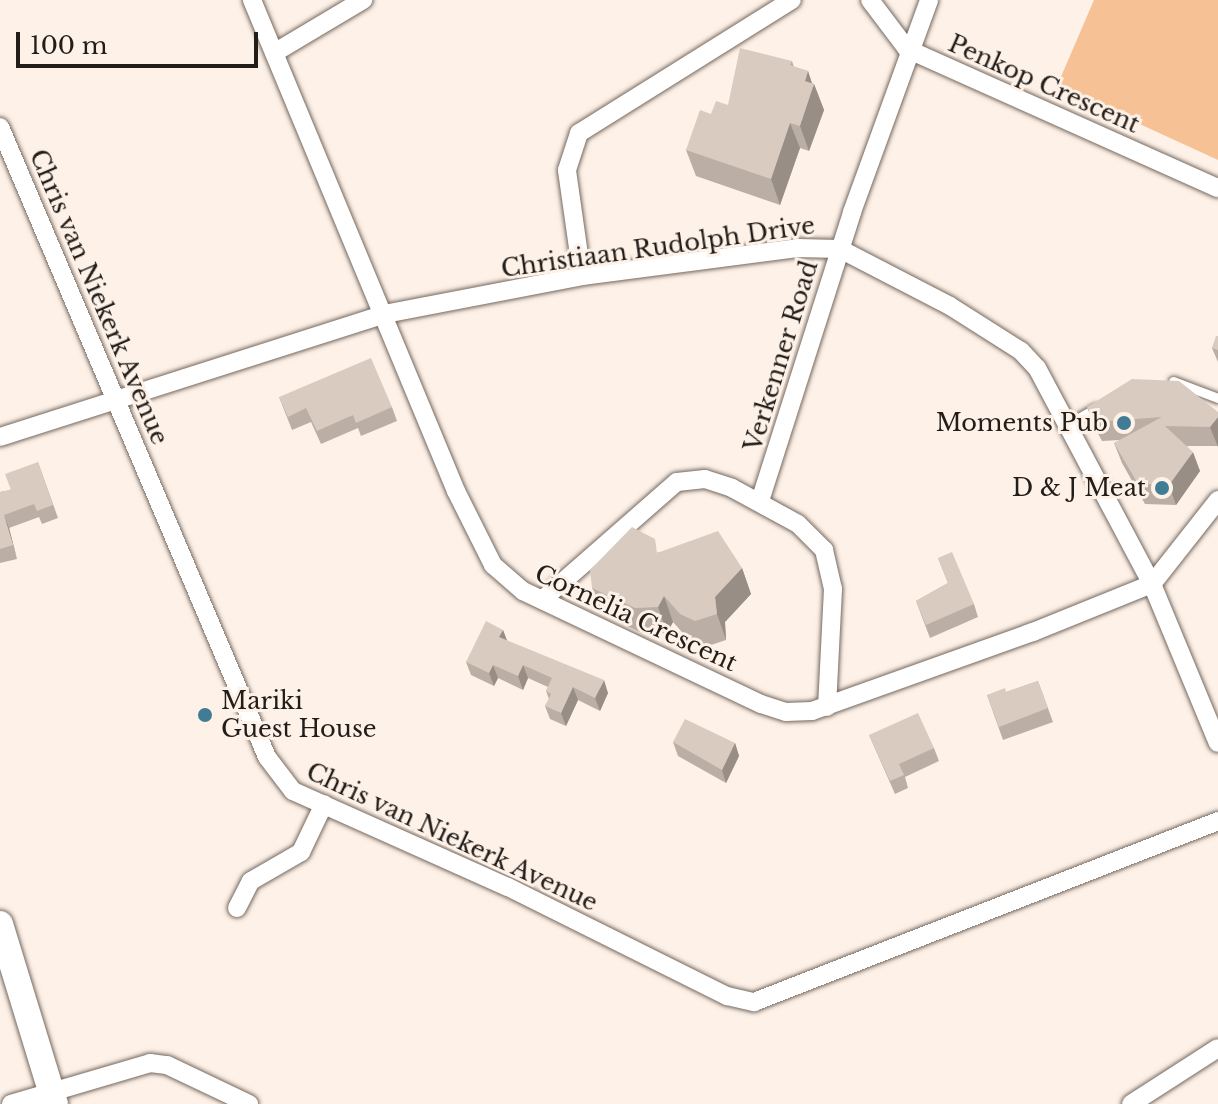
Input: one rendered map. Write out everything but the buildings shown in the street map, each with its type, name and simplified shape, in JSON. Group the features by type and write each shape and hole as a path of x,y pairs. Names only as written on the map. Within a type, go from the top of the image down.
{"street":[{"name":"Cornelia Crescent","path":"252,0 486,553 508,582 774,708 794,712 827,707 1152,584"},
{"path":"274,53 363,0"},
{"path":"582,276 567,170 579,133 792,0"},
{"name":"Penkop Crescent","path":"870,0 907,49 1218,188"},
{"name":"Verkenner Road","path":"760,501 907,49 929,0"},
{"name":"Chris van Niekerk Avenue","path":"0,127 275,774 293,791 508,887 727,996 754,1002 1218,821"},
{"name":"Christiaan Rudolph Drive","path":"0,437 385,314 582,276 797,248 840,249 911,284 1021,351 1070,423 1152,584 1218,743"},
{"path":"542,600 677,482 705,479 760,501 816,539 828,561 833,589 827,707"},
{"path":"1152,584 1218,500"},
{"path":"237,908 255,878 301,852 324,804"},
{"path":"0,924 53,1097"},
{"path":"1131,1104 1218,1048"},
{"path":"11,1104 53,1097 150,1063 167,1065 249,1104"}],"lane":[{"path":"1162,381 1195,387 1218,398"},
{"path":"1070,423 1109,401"}],"shaded area":[{"path":"1094,0 1218,0 1218,160 1057,86"}],"place":[{"name":"Moments Pub","path":"1124,423"},
{"name":"D & J Meat","path":"1162,488"},
{"name":"Mariki Guest House","path":"205,715"}]}
